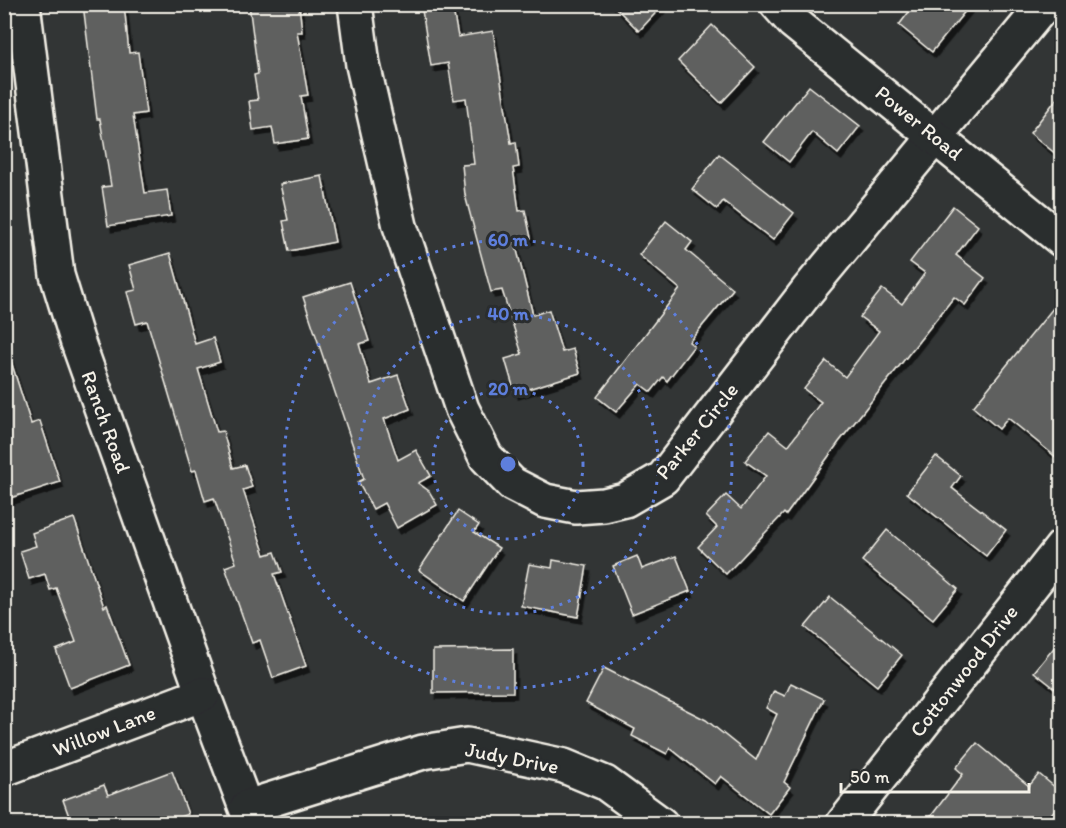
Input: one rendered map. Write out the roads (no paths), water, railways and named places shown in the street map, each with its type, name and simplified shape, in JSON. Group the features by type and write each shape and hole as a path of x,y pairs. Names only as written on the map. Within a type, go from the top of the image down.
{"street":[{"name":"Ranch Road","path":"22,4 57,274 77,340 203,694 250,815"},
{"name":"Parker Circle","path":"355,4 363,65 400,226 462,409 486,457 497,471 528,493 561,506 604,506 625,500 663,478 808,290 1045,4"},
{"name":"Power Road","path":"777,4 793,22 937,136 1062,240"},
{"name":"Cottonwood Drive","path":"843,824 1062,547"},
{"name":"Willow Lane","path":"4,769 203,694"},
{"name":"Judy Drive","path":"250,815 423,752 467,745 564,766 605,783 661,824"}]}
